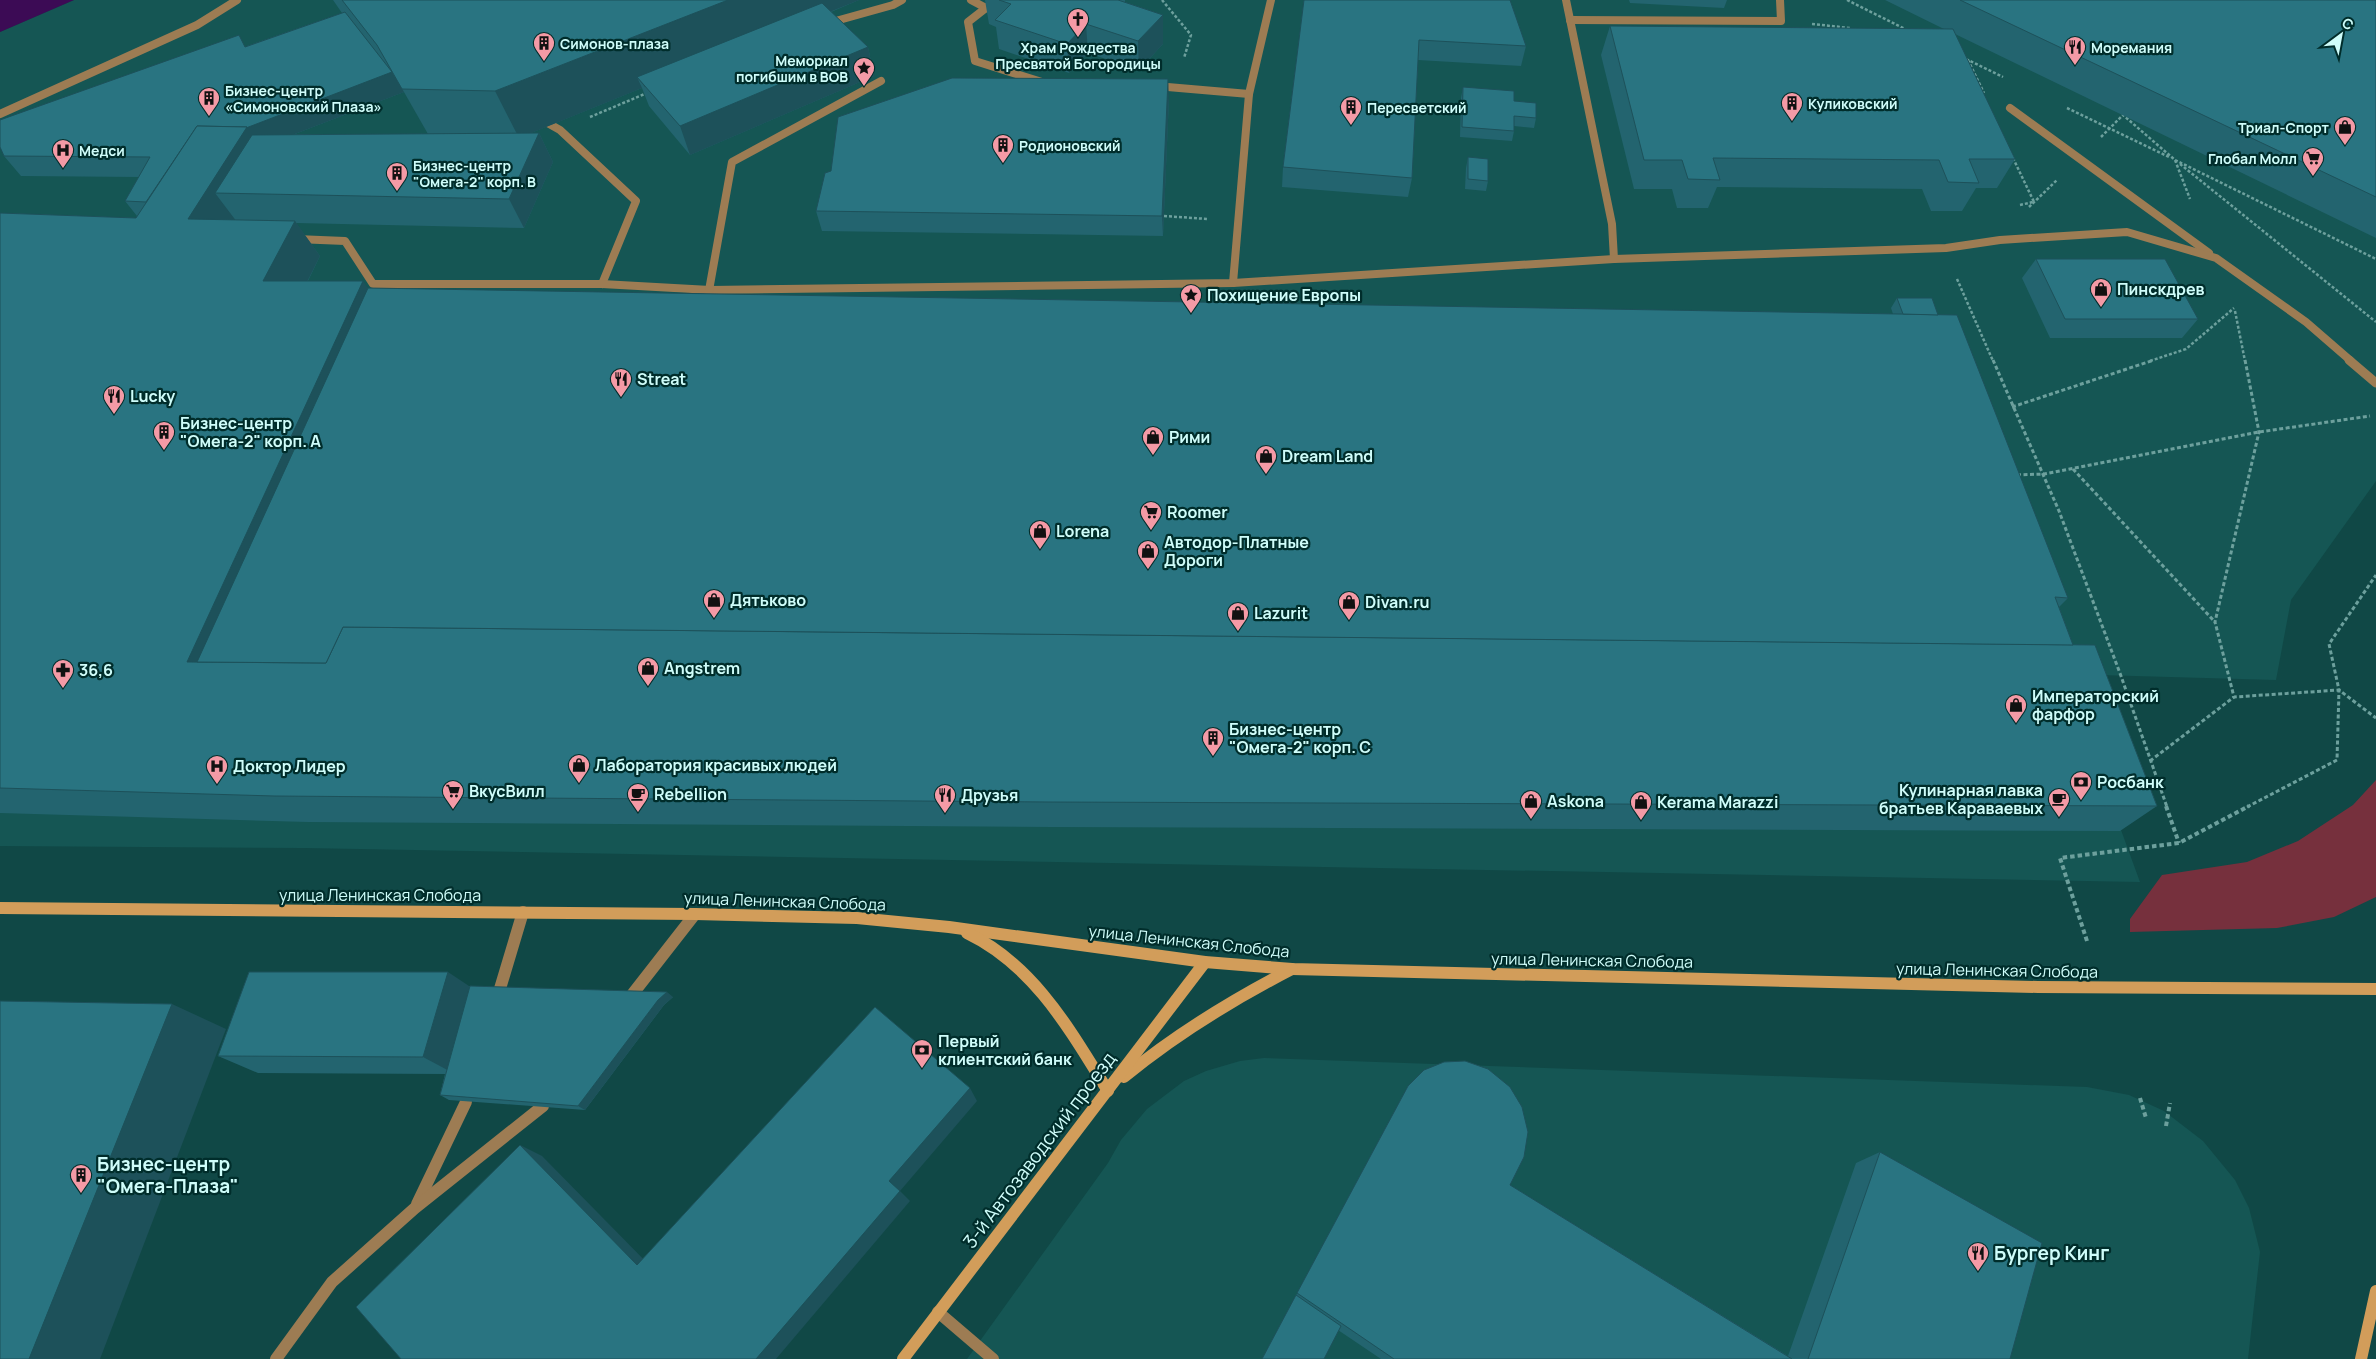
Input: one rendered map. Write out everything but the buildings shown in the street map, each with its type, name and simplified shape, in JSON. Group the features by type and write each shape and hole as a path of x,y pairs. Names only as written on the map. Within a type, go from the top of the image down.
{"street":[{"name":"улица Ленинская Слобода","path":"0,908 696,914 857,918 949,928 1204,962 1292,969 2038,987 2376,989"},
{"path":"949,928 972,935 1004,954 1036,984 1076,1038 1108,1091 1142,1061 1186,1028 1240,996 1292,969"},
{"name":"3-й Автозаводский проезд","path":"903,1359 1204,962"},
{"path":"2361,1359 2376,1291"}],"lane":[{"path":"0,114 197,25 237,0"},
{"path":"832,22 893,5 902,0"},
{"path":"971,0 986,8"},
{"path":"996,0 968,22 975,61 1046,84"},
{"path":"1233,283 1237,221 1250,94 1271,0"},
{"path":"1566,0 1612,224 1614,260"},
{"path":"1570,20 1781,21 1780,0"},
{"path":"705,306 710,290 732,162 881,81"},
{"path":"1148,86 1176,86 1250,94"},
{"path":"2010,108 2306,322 2376,383"},
{"path":"544,121 560,130 636,201 602,284"},
{"path":"286,239 344,241 372,284 602,284 710,290 1233,283 1614,260 1946,248 2000,240 2127,232 2216,258"},
{"path":"499,992 523,912"},
{"path":"631,996 696,914"},
{"path":"415,1208 466,1102"},
{"path":"276,1359 332,1282 415,1208 543,1106"},
{"path":"938,1312 993,1359"}],"path":[{"path":"1162,0 1191,36 1176,86"},
{"path":"1847,0 1908,30"},
{"path":"1781,21 1858,29"},
{"path":"1960,56 2004,77"},
{"path":"560,130 650,92"},
{"path":"2067,108 2376,259"},
{"path":"2103,135 2123,115 2175,160 2376,322"},
{"path":"2175,160 2191,201"},
{"path":"1164,216 1237,221"},
{"path":"1966,302 2012,408 2044,474 2117,666 2179,843"},
{"path":"2012,408 2186,349 2234,308 2258,432 2215,622 2234,697"},
{"path":"2016,475 2044,474 2258,432 2376,415"},
{"path":"2072,469 2215,622"},
{"path":"2087,940 2060,858 2179,843 2337,760 2339,690 2329,644 2376,575"},
{"path":"2150,761 2234,697 2339,690 2376,718"},
{"path":"2140,1098 2146,1118"},
{"path":"2166,1126 2170,1103"}],"shaded area":[{"path":"0,0 74,0 0,32"},
{"path":"74,0 2376,0 2376,481 2291,600 2276,680 2064,674 2140,882 304,848 0,846 0,32"},
{"path":"2376,780 2376,897 2334,917 2277,928 2130,932 2130,919 2162,875 2247,862 2298,841 2353,805"},
{"path":"1264,1058 2087,1087 2129,1095 2164,1111 2203,1141 2235,1180 2249,1208 2260,1252 2248,1359 967,1359 1108,1163 1121,1140 1147,1109 1184,1081 1206,1071 1240,1061"}],"place":[{"name":"Храм Рождества Пресвятой Богородицы","path":"1078,38"},
{"name":"Симонов-плаза","path":"544,62"},
{"name":"Моремания","path":"2075,66"},
{"name":"Мемориал погибшим в ВОВ","path":"864,87"},
{"name":"Бизнес-центр «Симоновский Плаза»","path":"209,117"},
{"name":"Куликовский","path":"1792,122"},
{"name":"Пересветский","path":"1351,126"},
{"name":"Триал-Спорт","path":"2345,146"},
{"name":"Родионовский","path":"1003,164"},
{"name":"Медси","path":"63,169"},
{"name":"Глобал Молл","path":"2313,177"},
{"name":"Бизнес-центр \"Омега-2\" корп. B","path":"397,192"},
{"name":"Пинскдрев","path":"2101,308"},
{"name":"Похищение Европы","path":"1191,314"},
{"name":"Streat","path":"621,398"},
{"name":"Lucky","path":"114,415"},
{"name":"Бизнес-центр \"Омега-2\" корп. A","path":"164,451"},
{"name":"Рими","path":"1153,456"},
{"name":"Dream Land","path":"1266,475"},
{"name":"Roomer","path":"1151,531"},
{"name":"Lorena","path":"1040,550"},
{"name":"Автодор-Платные Дороги","path":"1148,570"},
{"name":"Дятьково","path":"714,619"},
{"name":"Divan.ru","path":"1349,621"},
{"name":"Lazurit","path":"1238,632"},
{"name":"Angstrem","path":"648,687"},
{"name":"36,6","path":"63,689"},
{"name":"Императорский фарфор","path":"2016,724"},
{"name":"Бизнес-центр \"Омега-2\" корп. C","path":"1213,757"},
{"name":"Лаборатория красивых людей","path":"579,784"},
{"name":"Доктор Лидер","path":"217,785"},
{"name":"Росбанк","path":"2081,801"},
{"name":"ВкусВилл","path":"453,810"},
{"name":"Rebellion","path":"638,813"},
{"name":"Друзья","path":"945,814"},
{"name":"Кулинарная лавка братьев Караваевых","path":"2059,818"},
{"name":"Askona","path":"1531,820"},
{"name":"Kerama Marazzi","path":"1641,821"},
{"name":"Первый клиентский банк","path":"922,1069"},
{"name":"Бизнес-центр \"Омега-Плаза\"","path":"81,1194"},
{"name":"Бургер Кинг","path":"1978,1272"}]}
